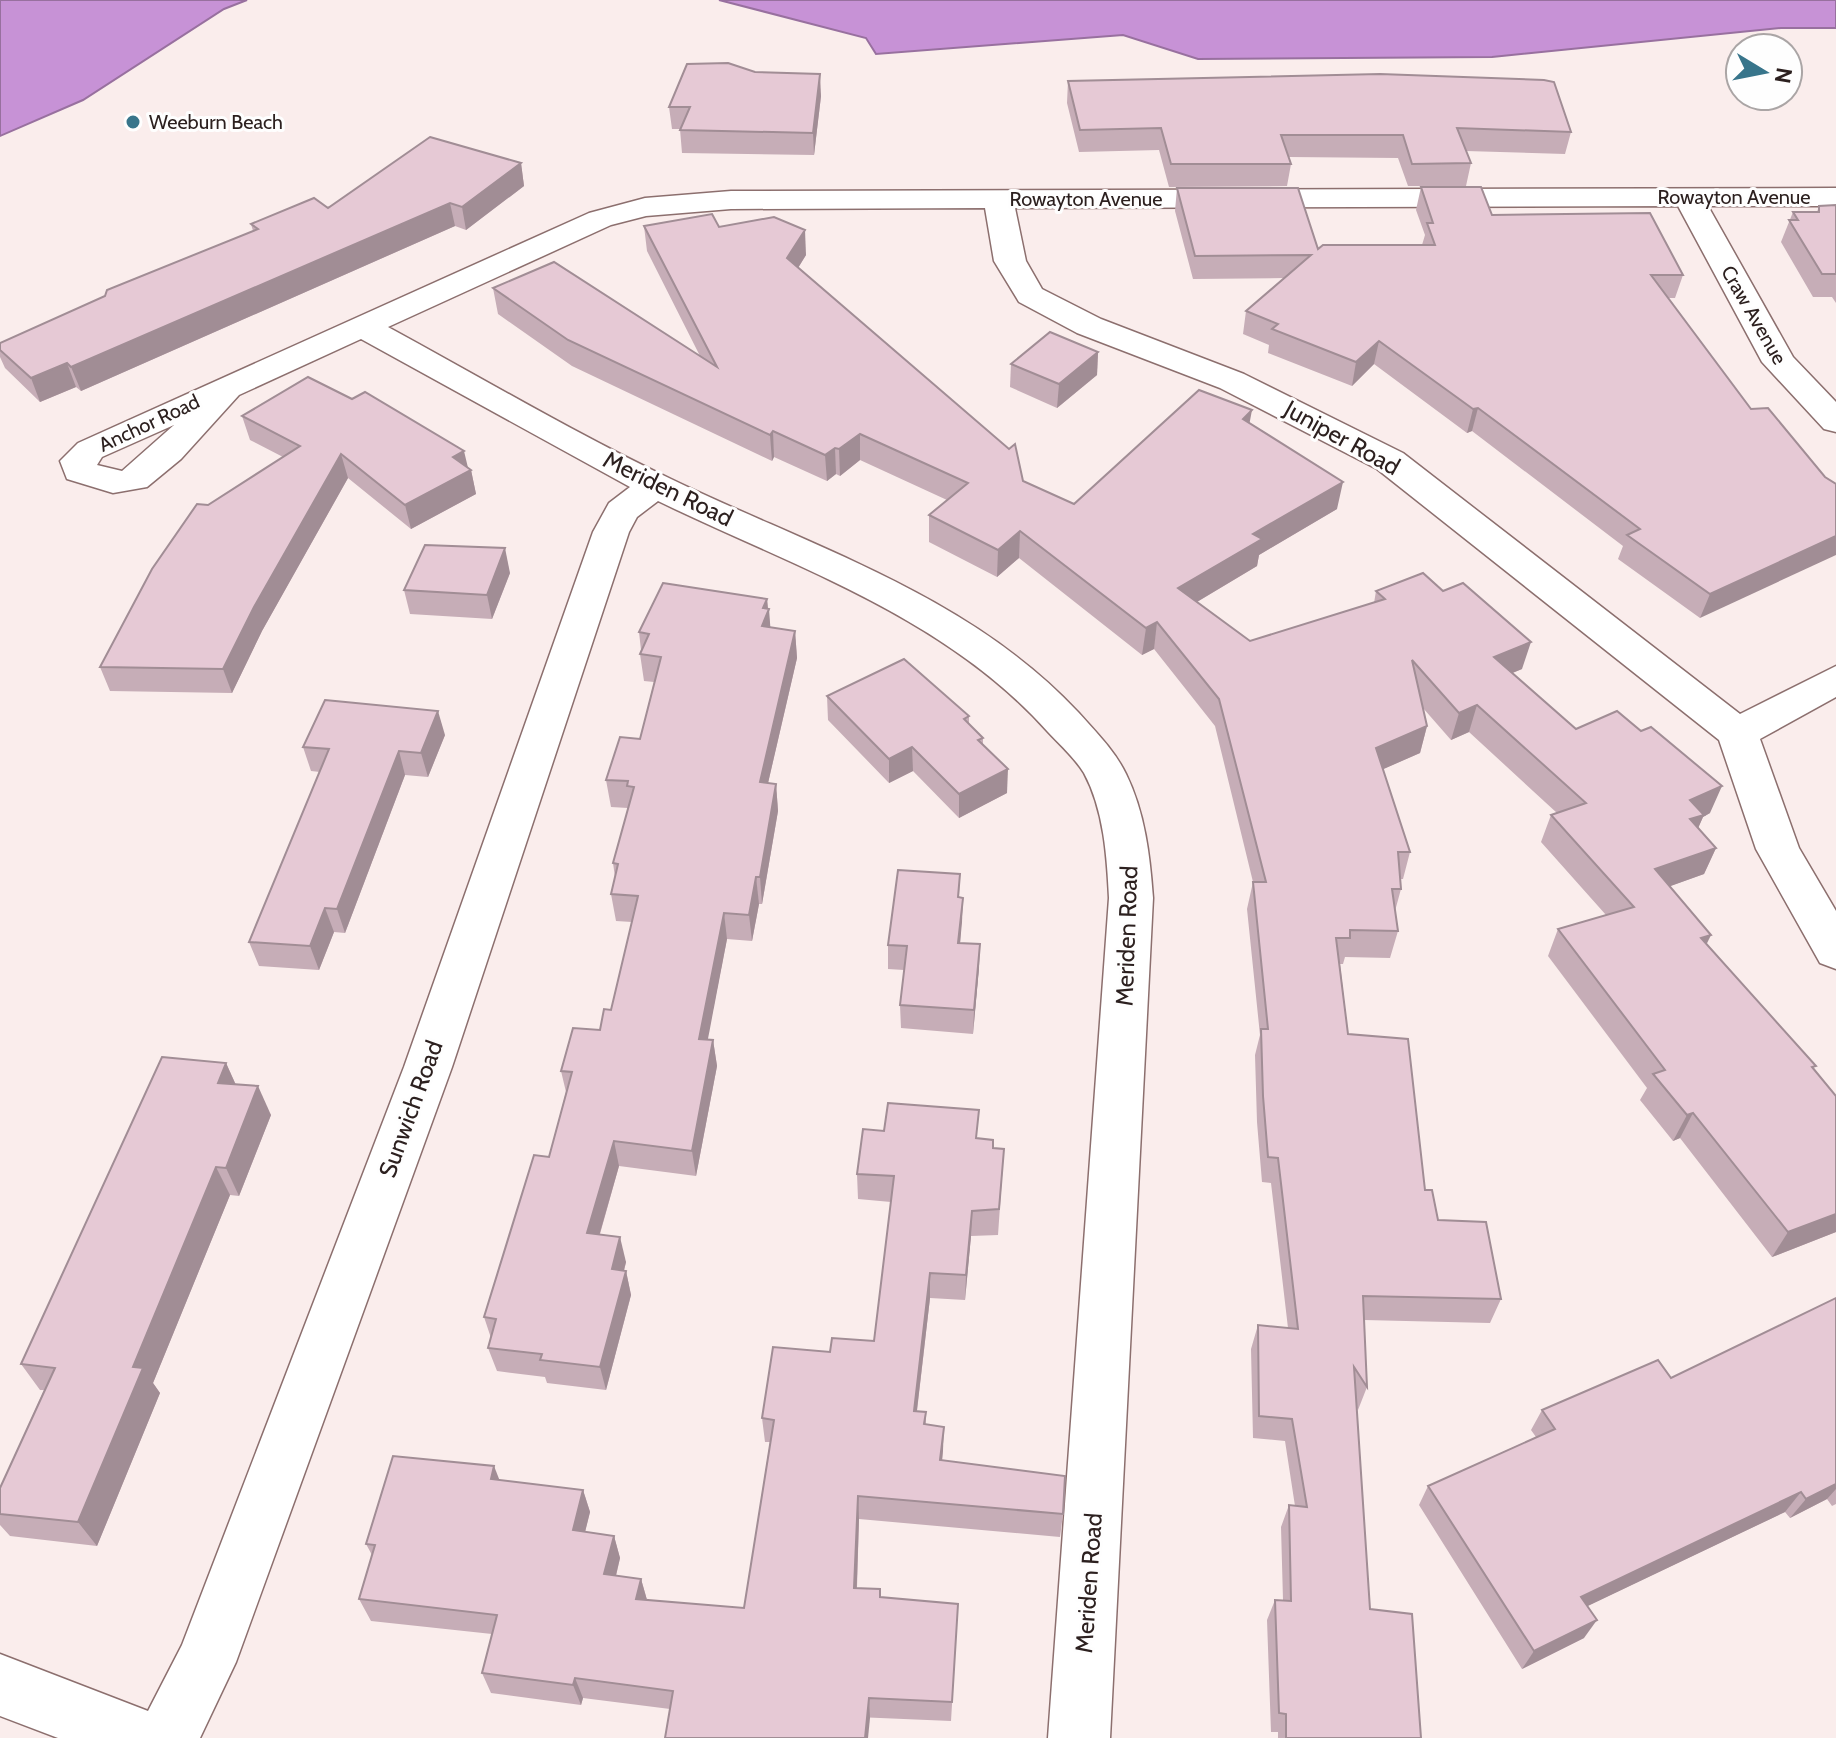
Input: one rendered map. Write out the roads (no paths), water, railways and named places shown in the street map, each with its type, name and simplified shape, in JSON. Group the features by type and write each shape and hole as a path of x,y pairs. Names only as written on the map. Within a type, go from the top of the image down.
{"street":[{"name":"Rowayton Avenue","path":"361,326 600,219 645,207 731,200 1836,197"},
{"name":"Craw Avenue","path":"1688,198 1779,362 1836,422"},
{"name":"Juniper Road","path":"998,199 1010,261 1030,295 1089,326 1285,406 1390,461 1737,733"},
{"name":"Anchor Road","path":"227,388 361,326"},
{"name":"Meriden Road","path":"361,326 655,486 946,623 1000,660 1038,692 1104,772 1121,815 1129,855 1131,898 1079,1738"},
{"name":"Sunwich Road","path":"167,1738 206,1662 428,1067 611,532 622,511 655,486"},
{"path":"1836,680 1737,733 1778,849 1800,893 1836,951"},
{"path":"0,1685 139,1738"}],"place":[{"name":"Weeburn Beach","path":"133,122"}]}
